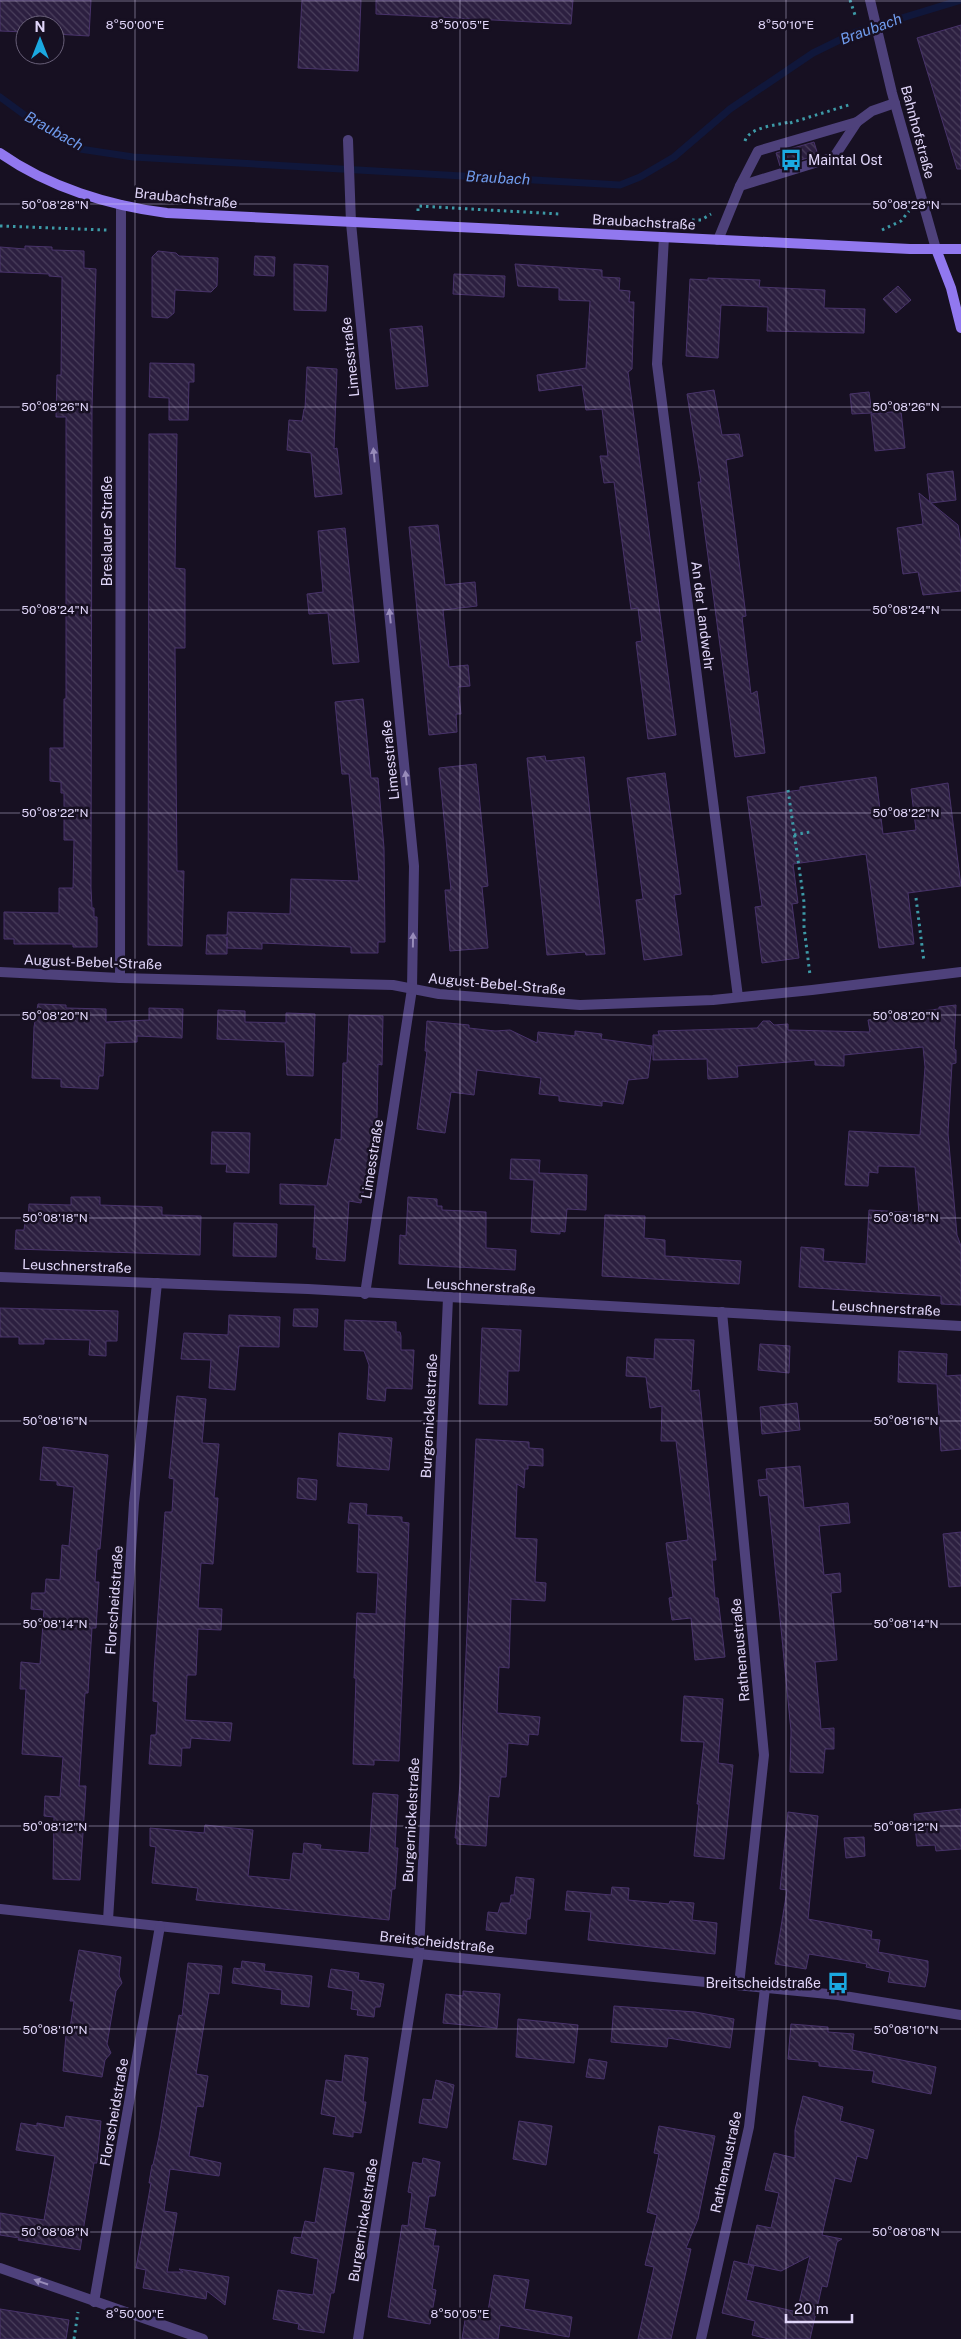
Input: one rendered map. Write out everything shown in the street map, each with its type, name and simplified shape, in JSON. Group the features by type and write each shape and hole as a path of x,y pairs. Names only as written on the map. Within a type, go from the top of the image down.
{"street":[{"name":"Bahnhofstraße","path":"870,0 895,104 936,249 951,288 961,328"},
{"path":"740,186 834,157 858,122 872,111 895,104"},
{"path":"718,240 740,186 758,151 858,122"},
{"path":"348,140 351,223"},
{"name":"Braubachstraße","path":"0,154 41,176 84,194 121,205 167,213 718,240 936,249 961,248"},
{"name":"Breslauer Straße","path":"120,978 121,205"},
{"name":"Limesstraße","path":"351,223 414,866 412,989 365,1294"},
{"name":"An der Landwehr","path":"664,237 657,364 738,997"},
{"name":"August-Bebel-Straße","path":"0,972 120,978 393,985 439,994 580,1005 650,1004 738,997 961,972"},
{"name":"Leuschnerstraße","path":"0,1277 308,1289 365,1294 961,1326"},
{"name":"Florscheidstraße","path":"108,1920 134,1503 157,1283"},
{"name":"Burgernickelstraße","path":"358,2339 419,1954 448,1298"},
{"name":"Rathenaustraße","path":"722,1312 764,1755 739,1985"},
{"name":"Breitscheidstraße","path":"0,1909 419,1954 739,1985 892,2002 961,2015"},
{"name":"Florscheidstraße","path":"94,2302 160,1926"},
{"name":"Rathenaustraße","path":"701,2339 749,2128 765,1988"},
{"path":"0,2268 203,2339"}],"path":[{"path":"850,0 857,21"},
{"path":"872,230 882,230 901,221 911,208"},
{"path":"690,221 725,223"},
{"path":"0,226 121,231"},
{"path":"788,790 804,902 804,927 812,990"},
{"path":"794,835 810,832"},
{"path":"916,898 926,976"},
{"path":"74,2339 81,2296"}],"building":[{"path":"0,0 91,0 89,36 65,35 65,15 15,15 15,32 0,31"},
{"path":"302,0 361,0 358,71 298,68"},
{"path":"376,0 573,0 571,24 376,14"},
{"path":"961,25 961,169 957,169 917,38"},
{"path":"814,142 818,155 780,166 776,153"},
{"path":"25,246 52,247 52,250 84,251 84,268 96,269 92,408 91,888 92,908 94,908 94,917 97,917 97,947 73,947 73,944 14,944 14,939 4,939 4,912 59,913 59,888 73,888 74,840 64,840 64,793 61,793 61,782 50,781 50,748 64,748 64,699 66,699 66,417 56,417 57,375 61,375 62,277 49,276 49,274 0,272 0,247 25,249"},
{"path":"158,251 176,253 179,256 218,258 217,286 211,292 175,290 174,313 168,318 152,317 152,257"},
{"path":"255,256 275,257 274,276 254,275"},
{"path":"294,264 328,266 326,311 294,310"},
{"path":"515,264 602,270 602,277 620,278 619,290 630,291 629,302 634,302 632,369 628,372 676,735 648,739 636,642 642,641 638,608 631,609 614,482 604,483 600,456 608,456 602,409 586,410 582,385 539,391 537,375 586,368 590,301 559,300 559,288 518,286"},
{"path":"454,274 505,276 504,297 453,294"},
{"path":"708,278 760,280 759,287 825,290 824,308 865,309 864,333 767,331 768,307 721,305 718,358 686,356 690,279 708,280"},
{"path":"898,286 911,300 896,313 883,299"},
{"path":"422,326 428,386 396,389 390,329"},
{"path":"150,363 194,364 194,382 189,382 188,420 169,420 169,398 149,397"},
{"path":"307,367 337,369 334,449 337,448 342,494 315,497 311,453 287,450 289,420 302,421 305,409"},
{"path":"714,390 722,435 739,434 743,456 726,460 746,616 742,617 751,694 757,691 765,753 735,757 698,482 701,482 687,394"},
{"path":"869,392 872,413 852,414 850,394"},
{"path":"901,411 905,448 875,451 871,414"},
{"path":"149,434 177,434 175,568 185,569 185,648 175,648 177,871 184,871 182,946 148,945"},
{"path":"953,471 956,500 931,503 958,525 961,544 961,591 923,595 918,572 903,574 897,528 923,524 919,493 930,502 927,474"},
{"path":"438,525 445,585 475,582 477,606 443,610 449,667 468,665 470,686 458,687 461,714 456,714 457,732 429,735 409,527"},
{"path":"345,528 359,662 333,664 328,613 309,614 307,594 323,592 318,531"},
{"path":"363,699 371,778 378,778 384,848 385,942 378,942 378,953 351,953 351,947 262,943 262,949 227,948 227,954 206,954 207,935 227,935 228,912 290,914 291,879 359,881 349,774 342,774 335,702"},
{"path":"545,756 546,761 584,757 605,954 586,955 585,952 547,955 527,758"},
{"path":"476,764 488,886 482,887 488,948 450,951 445,890 451,890 439,768"},
{"path":"665,773 681,894 674,895 682,955 644,960 636,900 643,899 627,778"},
{"path":"876,777 883,834 916,830 911,789 948,783 961,886 908,893 914,944 879,948 866,854 793,864 798,903 792,904 799,958 762,963 755,907 762,906 747,797 800,790 800,787"},
{"path":"38,1004 66,1005 66,1008 106,1009 106,1022 149,1020 149,1008 183,1009 182,1038 137,1036 137,1042 105,1043 103,1076 99,1076 98,1089 61,1087 61,1079 32,1078 34,1027"},
{"path":"956,1005 954,1049 956,1050 956,1063 952,1064 948,1133 957,1235 961,1246 961,1305 941,1304 941,1296 799,1287 801,1247 824,1249 823,1261 866,1264 869,1210 919,1213 915,1167 878,1166 878,1173 869,1172 868,1186 845,1185 849,1131 920,1135 925,1067 923,1047 844,1055 844,1066 815,1065 815,1060 737,1066 738,1077 708,1079 707,1059 653,1060 653,1035 659,1035 658,1031 757,1028 763,1021 770,1021 774,1025 788,1024 788,1030 870,1032 868,1020 873,1019 873,1016 939,1009 939,1007"},
{"path":"218,1010 245,1011 245,1022 286,1023 286,1013 315,1014 313,1076 287,1075 285,1042 217,1039"},
{"path":"349,1015 383,1016 382,1065 378,1064 377,1117 361,1203 349,1201 345,1261 316,1259 317,1247 313,1247 315,1205 280,1204 280,1184 327,1186 335,1139 341,1140 343,1063 347,1063"},
{"path":"427,1021 469,1025 469,1028 495,1031 510,1030 537,1043 538,1032 575,1036 575,1031 602,1034 601,1039 652,1046 648,1078 628,1080 623,1104 602,1101 602,1106 559,1101 559,1096 539,1094 541,1078 477,1070 474,1095 451,1092 445,1133 417,1129 427,1051 425,1051"},
{"path":"212,1132 250,1133 249,1173 226,1172 227,1164 211,1164"},
{"path":"511,1159 540,1160 539,1173 587,1175 586,1210 567,1209 565,1232 560,1231 560,1234 531,1232 534,1180 510,1179"},
{"path":"71,1197 100,1197 100,1205 162,1207 162,1215 201,1216 200,1255 15,1249 16,1230 24,1230 25,1222 28,1222 29,1204 71,1205"},
{"path":"408,1197 437,1199 437,1206 442,1206 442,1210 486,1212 486,1248 516,1250 515,1270 399,1264 400,1235 406,1236"},
{"path":"605,1215 645,1216 644,1238 665,1240 665,1256 741,1261 739,1284 602,1276"},
{"path":"234,1223 277,1224 276,1257 233,1256"},
{"path":"0,1308 118,1311 117,1341 106,1341 106,1356 89,1355 90,1340 44,1339 44,1344 19,1344 19,1337 0,1337"},
{"path":"294,1309 318,1309 317,1327 293,1326"},
{"path":"229,1315 280,1317 279,1347 239,1346 235,1390 209,1388 211,1360 181,1359 184,1333 228,1335"},
{"path":"345,1320 396,1322 396,1332 400,1332 401,1336 401,1350 414,1350 412,1389 386,1388 385,1401 367,1399 369,1365 364,1351 344,1350"},
{"path":"482,1328 521,1330 519,1371 508,1371 507,1405 479,1404"},
{"path":"655,1339 694,1340 691,1391 699,1390 716,1560 712,1560 715,1598 718,1598 725,1657 695,1660 691,1618 672,1620 669,1598 673,1597 666,1543 688,1540 676,1441 661,1441 662,1406 650,1408 646,1377 626,1376 627,1357 654,1359"},
{"path":"760,1344 790,1346 789,1373 758,1370"},
{"path":"899,1351 947,1354 946,1376 961,1375 961,1449 941,1451 937,1384 898,1382"},
{"path":"177,1396 206,1399 202,1443 219,1444 214,1498 218,1498 213,1564 201,1563 198,1608 222,1609 221,1630 198,1629 196,1675 187,1675 185,1720 232,1723 230,1741 191,1738 190,1748 182,1748 181,1766 149,1764 151,1735 156,1735 158,1702 153,1701 154,1672 165,1512 172,1512 174,1479 169,1478"},
{"path":"797,1403 800,1430 762,1434 760,1407"},
{"path":"339,1433 392,1438 389,1470 337,1466"},
{"path":"476,1439 529,1442 529,1448 543,1449 543,1466 528,1465 528,1469 525,1469 524,1488 517,1484 515,1538 537,1539 535,1582 546,1583 545,1601 511,1599 509,1668 499,1667 497,1713 540,1717 538,1735 529,1734 528,1745 508,1743 506,1777 501,1777 499,1797 489,1796 486,1846 457,1844 457,1838 455,1838 460,1783"},
{"path":"43,1447 108,1455 100,1549 97,1549 95,1582 99,1582 96,1628 92,1628 88,1693 85,1693 79,1786 86,1786 80,1880 53,1879 54,1817 44,1816 45,1796 60,1797 63,1757 22,1754 26,1689 20,1689 21,1662 40,1664 44,1610 31,1609 32,1593 45,1593 46,1579 60,1580 62,1545 69,1546 74,1487 57,1485 57,1481 40,1480"},
{"path":"800,1466 804,1508 848,1503 850,1523 819,1526 824,1575 840,1573 841,1592 831,1593 837,1660 815,1662 821,1729 834,1728 834,1749 825,1749 823,1773 790,1772 791,1731 768,1495 760,1496 758,1480 767,1479 766,1469"},
{"path":"298,1478 317,1480 316,1500 297,1498"},
{"path":"350,1503 367,1504 366,1515 402,1517 402,1522 409,1523 399,1761 374,1760 374,1765 353,1764 356,1678 354,1678 357,1613 376,1614 378,1573 357,1572 359,1524 348,1523"},
{"path":"961,1532 961,1586 949,1587 943,1534"},
{"path":"684,1696 723,1699 718,1763 733,1765 724,1859 694,1856 699,1804 697,1804 704,1742 681,1741"},
{"path":"373,1793 398,1795 395,1848 398,1848 395,1889 392,1889 389,1920 196,1900 198,1888 152,1883 156,1847 150,1846 150,1828 204,1833 205,1825 253,1830 248,1876 290,1880 293,1853 303,1854 304,1843 321,1845 320,1849 369,1853"},
{"path":"961,1809 961,1849 936,1851 935,1845 917,1846 914,1814"},
{"path":"788,1812 818,1816 808,1919 872,1931 871,1939 880,1940 878,1952 928,1961 925,1987 888,1982 890,1972 866,1967 867,1964 809,1954 806,1969 775,1964 787,1890 780,1889"},
{"path":"864,1837 865,1856 846,1858 844,1838"},
{"path":"516,1877 534,1879 530,1919 527,1919 526,1934 486,1930 488,1912 498,1913 501,1903 510,1903 511,1895 514,1895"},
{"path":"612,1887 629,1888 628,1900 669,1904 670,1901 694,1903 692,1920 717,1923 715,1954 588,1940 591,1912 565,1910 567,1891 611,1895"},
{"path":"79,1950 121,1957 119,1975 122,1983 116,1991 107,2044 111,2053 105,2060 102,2077 63,2071 66,2034 69,2035 74,2001 70,2001"},
{"path":"242,1961 265,1964 264,1971 312,1976 309,2007 281,2004 282,1990 232,1983 234,1968 241,1969"},
{"path":"188,1963 222,1966 219,1994 209,1993 196,2074 208,2076 203,2107 197,2106 189,2156 221,2163 219,2176 170,2169 164,2211 177,2213 167,2272 183,2272 179,2269 229,2277 225,2305 207,2291 206,2299 143,2288 146,2270 136,2268 179,2015 182,2016"},
{"path":"331,1969 359,1973 358,1980 384,1984 380,2007 375,2007 374,2017 357,2015 358,2010 351,2009 353,1991 328,1987"},
{"path":"463,1991 500,1994 497,2028 443,2023 446,1994 463,1996"},
{"path":"614,2006 695,2012 734,2019 730,2048 668,2038 667,2047 611,2042"},
{"path":"518,2019 578,2025 574,2063 516,2057"},
{"path":"791,2024 828,2027 828,2032 854,2034 852,2050 936,2067 931,2094 872,2082 874,2071 819,2066 819,2062 788,2059"},
{"path":"345,2055 368,2058 363,2102 366,2102 361,2133 353,2132 353,2137 333,2134 336,2117 321,2114 326,2080 342,2082"},
{"path":"589,2059 607,2062 604,2079 586,2077"},
{"path":"436,2080 454,2085 447,2128 419,2123 423,2099 432,2100"},
{"path":"803,2096 843,2107 840,2121 874,2130 867,2159 857,2156 851,2182 835,2178 822,2235 842,2239 837,2242 827,2287 822,2286 810,2339 769,2339 752,2335 755,2321 722,2313 734,2261 754,2266 746,2300 797,2312 810,2256 781,2271 748,2264 757,2225 771,2228 779,2193 765,2190 774,2153 795,2158 795,2130"},
{"path":"66,2116 101,2121 97,2163 94,2163 80,2250 18,2240 19,2238 0,2235 0,2213 44,2220 55,2156 16,2150 21,2123 37,2126 37,2123 64,2128"},
{"path":"519,2121 552,2126 546,2165 513,2159"},
{"path":"659,2126 715,2136 698,2219 686,2248 691,2249 671,2339 638,2339 654,2267 645,2265 657,2215 647,2212 659,2154 654,2153"},
{"path":"423,2158 440,2162 435,2196 429,2196 424,2228 436,2230 433,2246 439,2246 432,2289 436,2290 430,2324 388,2317 402,2225 408,2226 412,2193 408,2192 413,2162 422,2164"},
{"path":"324,2168 354,2173 334,2293 331,2293 324,2333 298,2329 299,2324 273,2319 278,2290 313,2295 318,2259 291,2253 294,2237 301,2238 305,2221 315,2223"},
{"path":"494,2275 529,2280 524,2309 572,2317 569,2337 500,2325 498,2339 462,2339 466,2314 487,2317"},
{"path":"0,2309 69,2320 66,2339 0,2339"}],"waterway":[{"name":"Braubach","path":"0,97 41,127 80,149 133,157 620,185 640,177 674,157 730,109 813,53 856,32 961,0"}],"place":[{"name":"Maintal Ost","path":"791,160"},
{"name":"Breitscheidstraße","path":"838,1983"}]}
